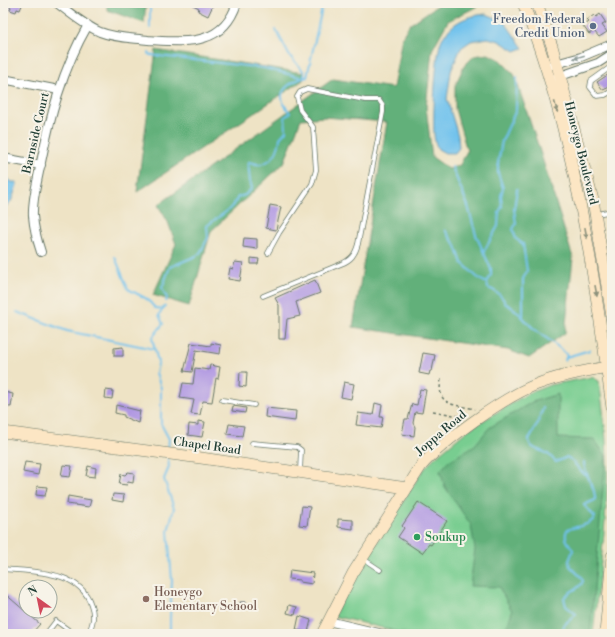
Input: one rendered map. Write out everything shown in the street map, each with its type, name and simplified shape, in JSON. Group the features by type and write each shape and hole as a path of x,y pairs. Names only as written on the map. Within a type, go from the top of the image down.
{"main road":[{"name":"Honeygo Boulevard","path":"523,3 540,46 551,65 560,76 593,200 612,317"},
{"name":"Honeygo Boulevard","path":"537,3 551,65 549,80 580,204 609,366 612,408"},
{"name":"Joppa Road","path":"322,634 362,558 428,458 488,412 534,385 559,377 609,366"},
{"name":"Chapel Road","path":"3,432 201,458 407,488"},
{"path":"604,634 612,556"}],"street":[{"path":"56,3 88,25 115,37 189,42 202,40 224,26 237,3"},
{"name":"Barnside Court","path":"41,252 34,229 33,214 41,165 52,113 68,63 88,25"},
{"path":"551,65 588,55 612,44"},
{"path":"549,80 598,63 612,54"},
{"path":"3,79 59,90"},
{"path":"3,158 41,165"},
{"path":"328,621 383,634"}],"lane":[{"path":"612,66 591,81 590,87 597,96 605,95 612,91"},
{"path":"263,296 350,260 354,255 358,244 379,138 383,106 379,100 365,100 307,89 300,92 297,97 300,110 313,127 316,170 312,184 279,233 268,253"},
{"path":"602,213 612,211"},
{"path":"222,400 254,405"},
{"path":"252,443 297,447 302,450 300,473"},
{"path":"362,558 380,570"},
{"path":"3,569 57,576 78,585 90,600 93,609 94,623 88,634"},
{"path":"46,634 56,621 71,633"}],"path":[{"path":"441,379 439,391 441,398 445,402 488,412"},
{"path":"433,411 465,417 475,422"}],"green space":[{"path":"107,3 146,3 144,23 107,10"},
{"path":"441,3 477,3 476,7 448,21 432,50 426,107 432,157 449,169 460,165 467,151 455,109 455,86 464,66 474,56 488,54 499,59 514,74 539,148 573,258 565,333 529,358 508,350 353,327 387,122 324,117 301,119 284,163 211,231 189,306 153,295 176,244 168,222 158,205 333,79 393,88 402,37 409,25"},
{"path":"156,50 304,73 303,80 137,192"},
{"path":"592,377 599,381 607,456 602,558 593,634 407,634 334,616 345,593 421,473 434,458 468,430 527,394 550,385"},
{"path":"558,394 558,438 594,439 606,456 590,634 505,634 512,611 499,587 470,586 475,549 471,525 445,487 440,471 449,461 475,445 489,428 532,402"}],"water":[{"path":"486,14 504,21 523,48 515,51 499,41 488,38 471,41 461,48 451,71 447,99 458,136 459,148 455,153 445,153 438,149 434,136 435,85 438,57 442,39 451,28 461,20"},
{"path":"3,175 12,182 17,182 17,185 11,202 3,209"}],"building":[{"path":"3,3 23,3 20,10 17,9 16,12 10,10 11,7"},
{"path":"189,3 214,3 208,16 198,11 199,8"},
{"name":"Freedom Federal Credit Union","path":"600,14 606,23 602,25 607,32 599,37 594,31 589,34 583,26 589,22 587,20 594,15 596,17"},
{"path":"612,72 612,86 603,90 597,82"},
{"path":"270,205 281,207 276,230 266,228"},
{"path":"244,238 257,239 257,249 243,247"},
{"path":"251,258 259,259 258,264 251,264"},
{"path":"235,262 243,263 240,281 228,279 230,268 233,269"},
{"path":"315,280 320,293 296,302 300,316 287,319 285,339 279,339 279,305 275,298"},
{"path":"191,343 211,346 211,343 221,345 220,354 196,350 192,372 184,371"},
{"path":"123,347 123,356 114,356 114,348"},
{"path":"423,353 435,355 432,371 430,371 429,375 419,373"},
{"path":"210,365 220,367 218,379 216,378 212,402 203,401 200,415 191,414 194,400 180,398 183,383 193,384 195,368 209,370"},
{"path":"240,372 247,372 246,387 239,386"},
{"path":"344,382 354,384 351,399 341,397"},
{"path":"420,389 426,390 422,413 415,412 413,423 415,427 414,436 402,434 405,419 408,419 412,404 417,405"},
{"path":"106,390 113,391 112,399 105,398"},
{"path":"4,392 13,394 11,407 3,406"},
{"path":"375,403 382,405 380,417 383,417 381,428 356,425 358,413 373,415"},
{"path":"116,405 140,411 138,423 124,417 124,415 115,413"},
{"path":"233,406 246,408 245,413 232,411"},
{"path":"266,408 296,411 295,421 265,417"},
{"path":"198,421 205,422 202,437 188,435 189,424 198,425"},
{"path":"229,424 244,426 242,436 227,434"},
{"path":"25,462 40,464 38,475 23,472"},
{"path":"63,465 72,466 70,477 61,476"},
{"path":"88,466 96,468 95,477 86,476"},
{"path":"128,472 134,473 133,483 128,482 127,485 119,484 121,474 125,475"},
{"path":"37,486 47,487 45,496 36,495"},
{"path":"113,494 124,495 123,502 112,500"},
{"path":"68,496 91,500 89,507 67,504"},
{"path":"418,502 447,521 431,545 429,544 422,553 398,537 404,528 402,526"},
{"path":"302,506 310,507 307,526 299,525"},
{"path":"338,519 353,520 353,529 338,527"},
{"path":"290,570 313,573 312,584 300,582 300,580 289,579"},
{"path":"3,592 18,605 18,619 34,619 40,624 31,634 3,634"},
{"path":"240,602 245,602 245,608 240,607"},
{"path":"289,605 297,607 295,615 287,613"},
{"path":"299,616 311,620 308,632 296,630"}],"waterway":[{"path":"150,3 150,28"},
{"path":"166,301 167,298 162,288 170,267 200,253 208,238 207,226 228,210 238,197 245,195 252,188 248,162 259,164 266,162 275,154 280,138 286,131 285,117 290,113 283,102 283,92 289,85 307,77 323,3"},
{"path":"276,30 289,55 304,72 304,78"},
{"path":"149,53 150,55 264,68 300,77"},
{"path":"484,251 498,226 499,212 502,207 501,196 503,188 498,173 498,163 502,141 516,110 517,77"},
{"path":"452,167 468,206 476,235 491,269 491,275 487,283"},
{"path":"517,189 514,209 516,224 513,229 516,239 523,244 527,271 523,279 523,316"},
{"path":"607,227 612,245"},
{"path":"445,230 456,246 462,263 477,277 487,283 488,288 499,294 506,304 517,311 532,327 563,351 567,355 565,360"},
{"path":"115,257 128,289 147,299 155,308 164,309"},
{"path":"158,362 152,338 163,324 159,315 165,306"},
{"path":"17,312 67,331 154,349"},
{"path":"566,357 590,350"},
{"path":"158,364 156,373 161,388 161,424 169,439 168,449"},
{"path":"543,408 538,423 529,439 531,446 546,453 556,462 567,457 587,476"},
{"path":"168,458 169,467 164,479 174,508 168,531 172,581 170,634"},
{"path":"564,634 563,627 576,614 566,606 564,598 582,584 583,581 570,566 569,561 573,550 567,541 566,533 567,530 586,524 595,517 584,505 595,500 594,490 586,472 584,462"}],"place":[{"name":"Freedom Federal Credit Union","path":"593,26"},
{"name":"Soukup","path":"417,537"},
{"name":"Honeygo Elementary School","path":"146,599"}]}
